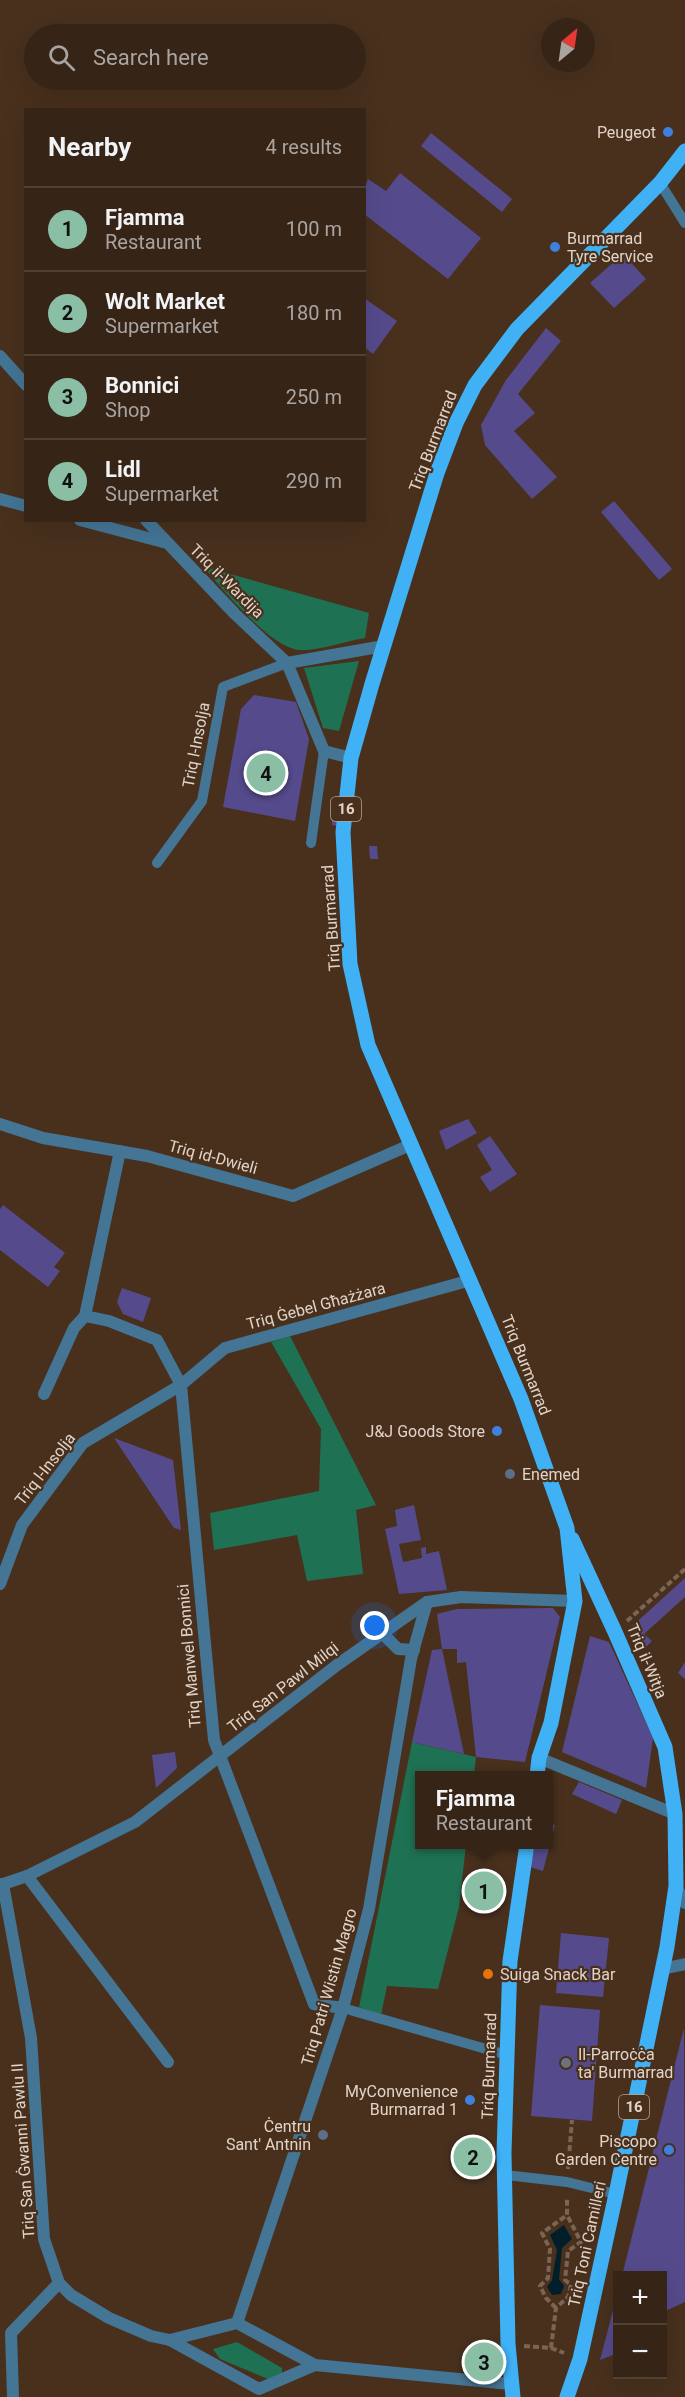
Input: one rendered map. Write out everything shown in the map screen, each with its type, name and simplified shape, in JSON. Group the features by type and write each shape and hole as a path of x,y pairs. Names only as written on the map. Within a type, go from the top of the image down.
{"main road":[{"name":"Triq Burmarrad","path":"538,1771 539,1758 551,1723 575,1601 567,1528 521,1399 368,1046 350,964 343,832 351,758 384,646 437,473 456,423 475,384 517,329 660,183 685,151"},
{"name":"Triq il-Witja","path":"567,1528 665,1747 675,1814"},
{"name":"Triq Toni Camilleri","path":"567,2397 580,2359 662,1970 676,1886 675,1814"},
{"name":"Triq Burmarrad","path":"512,2391 508,2344 507,2055 510,1961 526,1849"}],"street":[{"path":"0,356 24,383"},
{"path":"0,499 24,505"},
{"path":"88,522 167,543"},
{"name":"Triq il-Wardija","path":"148,522 235,614 287,663 324,751"},
{"path":"287,663 384,646"},
{"path":"324,751 351,758"},
{"name":"Triq id-Dwieli","path":"0,1124 43,1138 147,1156 293,1196 410,1145"},
{"path":"44,1394 74,1328 85,1316 120,1151"},
{"name":"Triq Ġebel Għażżara","path":"181,1385 225,1348 471,1280"},
{"name":"Triq Manwel Bonnici","path":"85,1316 109,1321 157,1340 181,1385 214,1740 314,2004 344,2008"},
{"name":"Triq l-Insolja","path":"0,1582 22,1525 83,1443 181,1385"},
{"name":"Triq San Pawl Milqi","path":"2,1884 27,1876 135,1822 381,1632 427,1602 461,1597 575,1601"},
{"name":"Triq Patri Wistin Magro","path":"237,2323 344,2008 369,1909 414,1650 427,1602"},
{"path":"381,1632 398,1649 414,1650"},
{"path":"539,1758 675,1814"},
{"path":"27,1876 168,2061"},
{"name":"Triq San Ġwanni Pawlu II","path":"2,1884 31,2038 44,2238 59,2283"},
{"path":"676,1886 685,1903"},
{"path":"662,1970 685,1964"},
{"path":"13,2397 11,2333 59,2283 71,2295 109,2319 151,2337 170,2340 259,2393 315,2365"},
{"path":"170,2340 237,2323 315,2365 512,2391"}],"lane":[{"path":"660,183 685,223"},
{"name":"Triq l-Insolja","path":"157,863 202,801 224,687 287,663"},
{"path":"311,843 324,751"},
{"path":"344,2008 507,2055"},
{"path":"506,2175 567,2182 616,2194"}],"path":[{"path":"615,1632 685,1569"},
{"path":"508,2344 551,2348 556,2308 568,2297 571,2285 565,2280 568,2251 580,2242 567,2215 572,2120"},
{"path":"556,2308 546,2298 540,2286 548,2278 550,2248 542,2233 567,2215"}],"green space":[{"path":"209,568 369,613 365,638 316,649 301,650 290,647 277,641 250,618 207,571"},
{"path":"359,661 339,731 323,728 304,668"},
{"path":"290,1336 376,1505 356,1510 363,1574 307,1581 297,1535 214,1550 210,1513 319,1491 321,1429 271,1342"},
{"path":"412,1742 476,1757 474,1771 415,1771 415,1849 466,1849 459,1907 438,1989 387,1986 381,2015 359,2007"},
{"path":"237,2342 282,2368 282,2375 268,2379 220,2359 213,2349"}],"water":[{"path":"564,2225 572,2239 562,2248 559,2279 564,2286 561,2294 552,2295 547,2287 552,2280 557,2250 550,2235"}],"building":[{"path":"431,133 512,199 502,212 421,146"},
{"path":"400,173 481,238 448,279 366,216 368,179 386,191"},
{"path":"623,254 646,279 614,308 590,283"},
{"path":"366,299 397,321 373,354 366,349"},
{"path":"546,328 561,341 518,394 535,413 514,431 557,477 532,499 485,445 481,425 506,380"},
{"path":"614,501 672,569 659,580 601,512"},
{"path":"254,695 296,702 309,739 295,821 223,807 241,709"},
{"path":"332,814 338,814 337,826 332,825"},
{"path":"369,846 377,846 378,859 370,859"},
{"path":"468,1119 477,1133 446,1150 439,1131"},
{"path":"490,1136 517,1174 490,1192 480,1177 492,1170 477,1145"},
{"path":"3,1205 65,1253 54,1267 60,1271 48,1287 0,1250 0,1209"},
{"path":"122,1288 151,1298 143,1322 123,1314 117,1302"},
{"path":"114,1438 173,1460 181,1530 174,1528"},
{"path":"414,1505 421,1540 399,1544 403,1562 422,1558 421,1548 426,1547 426,1554 439,1551 447,1590 399,1594 385,1529 397,1526 395,1510"},
{"path":"685,1578 685,1597 644,1634 652,1641 644,1649 630,1628"},
{"path":"553,1608 560,1617 525,1762 476,1757 466,1662 457,1663 457,1649 442,1649 437,1614 457,1609"},
{"path":"590,1636 609,1642 653,1738 646,1788 562,1752"},
{"path":"442,1649 464,1754 412,1742 432,1650"},
{"path":"685,1662 685,1679 678,1673"},
{"path":"175,1752 177,1768 156,1788 152,1755"},
{"path":"579,1782 622,1800 616,1814 572,1794"},
{"path":"534,1849 549,1849 543,1871 530,1867"},
{"path":"561,1933 609,1938 603,1997 556,1993"},
{"name":"Il-Parroċċa ta' Burmarrad","path":"540,2005 600,2010 592,2121 531,2116"},
{"name":"Piscopo Garden Centre","path":"684,2028 685,2302 667,2310 667,2271 623,2271"},
{"path":"613,2310 613,2355 600,2360"}],"place":[{"name":"Peugeot","path":"668,132"},
{"name":"Burmarrad Tyre Service","path":"555,247"},
{"name":"Lidl","path":"266,773"},
{"name":"J&J Goods Store","path":"497,1431"},
{"name":"Enemed","path":"510,1474"},
{"name":"Fjamma","path":"484,1891"},
{"name":"Suiga Snack Bar","path":"488,1974"},
{"name":"Il-Parroċċa ta' Burmarrad","path":"566,2063"},
{"name":"MyConvenience Burmarrad 1","path":"470,2100"},
{"name":"Ċentru Sant' Antnin","path":"323,2135"},
{"name":"Piscopo Garden Centre","path":"669,2150"},
{"name":"Wolt Market","path":"473,2157"},
{"name":"Bonnici","path":"484,2362"}]}
